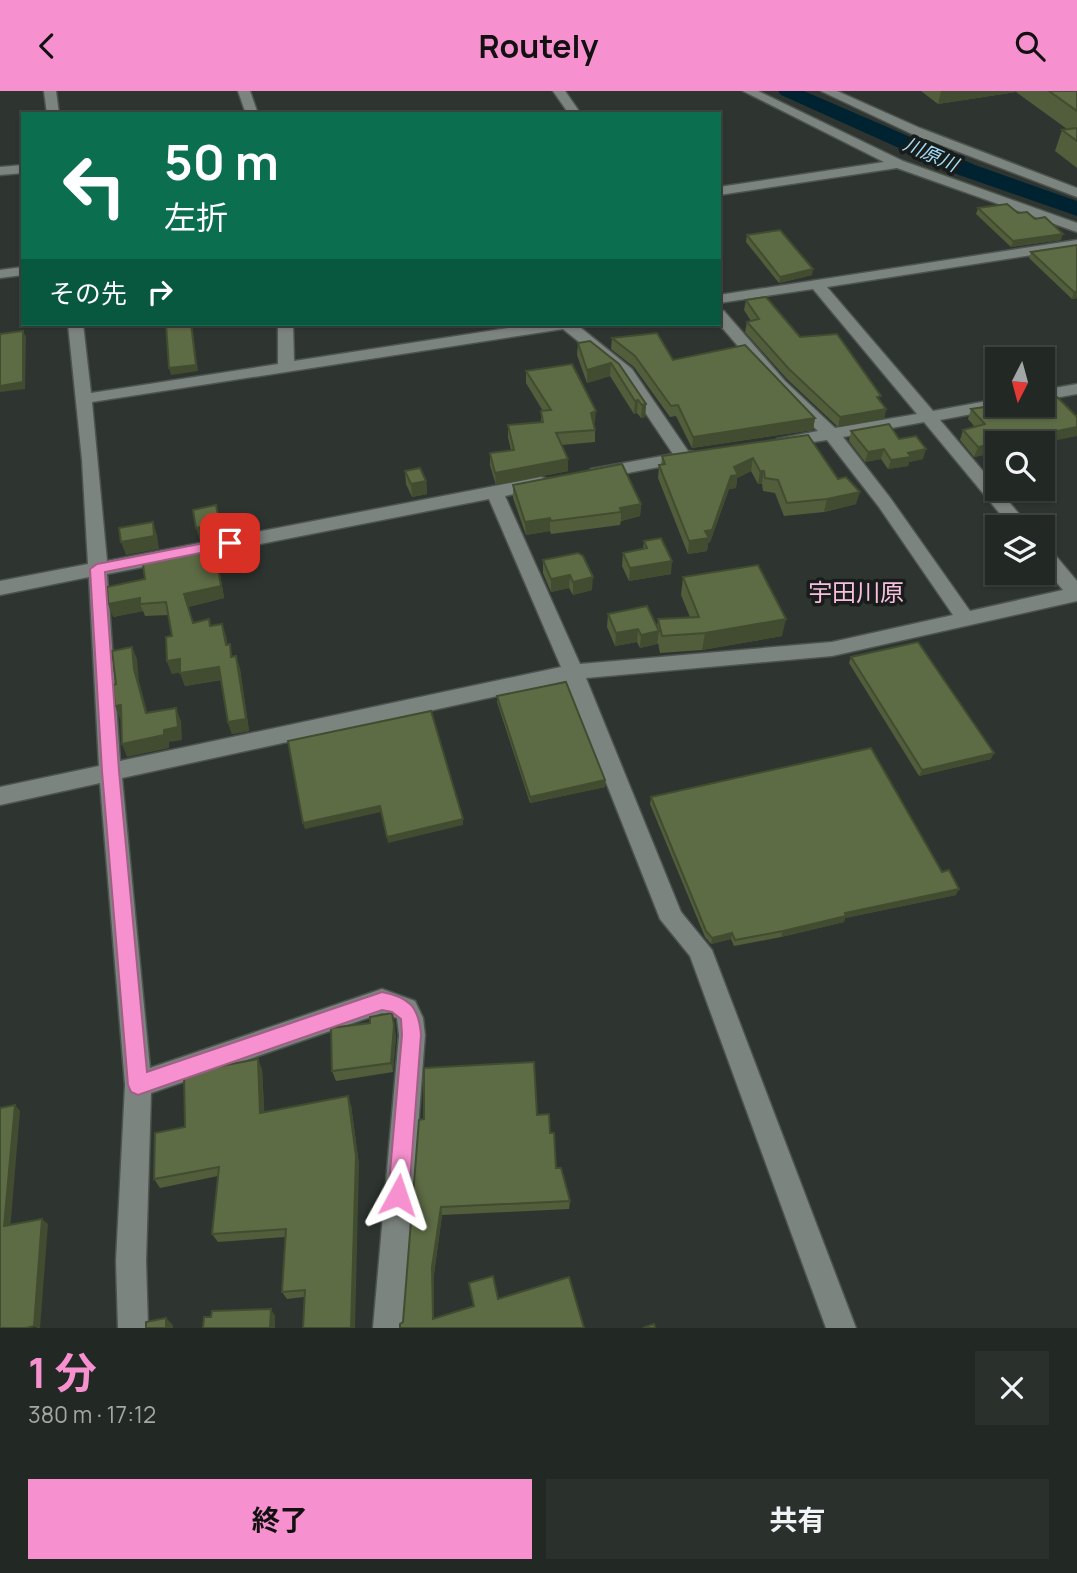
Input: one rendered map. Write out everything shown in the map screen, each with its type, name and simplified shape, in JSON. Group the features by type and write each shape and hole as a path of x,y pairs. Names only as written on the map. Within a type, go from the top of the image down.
{"street":[{"path":"50,91 53,112"},
{"path":"244,91 251,112"},
{"path":"559,91 570,112"},
{"path":"749,91 898,164 1077,228"},
{"path":"827,91 977,156 1077,193"},
{"path":"721,191 898,164"},
{"path":"0,171 21,169"},
{"path":"721,299 1077,244"},
{"path":"0,274 21,271"},
{"path":"817,284 1011,515"},
{"path":"721,316 779,384 832,436 885,503 965,618"},
{"path":"75,326 91,460 110,771 138,1085 131,1261 133,1328"},
{"path":"285,326 286,367"},
{"path":"82,399 534,326"},
{"path":"568,326 626,372 684,457"},
{"path":"1055,393 1077,389"},
{"path":"765,445 832,436 985,407"},
{"path":"0,588 711,453"},
{"path":"495,492 573,672 672,919 700,950 841,1328"},
{"path":"0,796 573,672 832,649 1077,594 1055,568"},
{"path":"138,1085 382,1001 406,1009 412,1035 388,1328"}],"building":[{"path":"1049,91 1077,91 1077,111"},
{"path":"1077,128 1077,141 1062,130"},
{"path":"1007,204 1018,213 1027,212 1035,219 1045,217 1063,234 1013,241 978,208"},
{"path":"780,230 813,269 780,277 747,235"},
{"path":"1077,245 1077,292 1074,292 1031,252"},
{"path":"766,297 800,337 837,334 881,396 877,397 886,409 840,417 789,369 747,322 759,319 746,300"},
{"path":"166,326 191,326 196,365 169,368"},
{"path":"23,331 23,382 0,386 0,334"},
{"path":"657,333 673,360 745,345 815,418 693,437 678,405 671,406 635,356 612,338"},
{"path":"590,341 619,364 646,404 635,401 611,363 587,370 578,343"},
{"path":"572,364 596,411 591,413 595,430 556,433 568,459 495,473 490,453 514,450 508,425 543,422 541,411 551,410 526,371"},
{"path":"1055,397 1077,417 1077,427 1055,431 985,431 985,446 978,447 963,430 985,424 971,409 985,407 985,417 1055,417"},
{"path":"889,424 899,439 916,436 926,449 908,453 911,457 891,460 884,449 868,452 851,431"},
{"path":"808,435 838,479 846,477 860,492 787,503 778,480 765,478 764,471 760,471 753,458 734,467 738,475 731,476 712,530 705,531 709,538 689,541 659,465 665,464 662,456"},
{"path":"622,464 641,504 620,508 621,512 525,522 513,485"},
{"path":"420,468 426,481 411,484 405,471"},
{"path":"216,505 219,523 196,528 193,510"},
{"path":"153,522 154,536 121,542 119,528"},
{"path":"661,538 672,561 630,568 623,553 647,548 644,541"},
{"path":"214,543 221,586 184,594 193,623 209,619 210,626 222,624 226,645 230,644 231,657 236,656 246,719 228,722 219,667 180,673 180,659 167,661 166,637 172,636 166,602 140,604 140,598 108,604 107,587 145,579 142,557"},
{"path":"578,553 583,556 593,577 573,582 570,575 551,579 543,560"},
{"path":"758,565 786,619 705,633 662,636 658,619 699,617 683,577"},
{"path":"647,606 659,631 641,635 638,629 616,633 608,614"},
{"path":"918,642 994,753 922,770 851,657"},
{"path":"132,647 134,669 146,713 176,708 178,727 164,730 164,735 122,744 121,705 115,706 113,685 116,684 112,651"},
{"path":"566,682 605,780 530,797 497,696"},
{"path":"431,711 463,819 387,837 380,806 303,823 288,741"},
{"path":"871,748 942,872 949,870 959,889 845,913 846,916 783,931 735,940 732,933 712,938 706,931 651,797"},
{"path":"392,1013 394,1025 391,1063 332,1071 331,1028 370,1023 370,1017"},
{"path":"258,1059 260,1113 348,1096 356,1156 351,1328 303,1328 305,1290 282,1292 286,1229 212,1234 219,1167 154,1179 155,1133 185,1127 184,1073"},
{"path":"534,1062 537,1115 549,1114 550,1133 554,1133 556,1168 561,1168 570,1201 441,1207 432,1267 433,1319 474,1306 469,1283 493,1276 498,1299 569,1277 584,1328 400,1328 403,1322 419,1120 424,1119 424,1068"},
{"path":"15,1105 4,1226 42,1219 34,1326 0,1328 0,1108"},
{"path":"271,1309 270,1328 203,1328 204,1317 211,1317 212,1311"},
{"path":"166,1318 166,1328 146,1328 146,1322"}],"waterway":[{"name":"川原川","path":"788,91 967,170 1077,209"}],"district":[{"name":"宇田川原","path":"856,593"}],"route":[{"path":"230,543 97,569 110,771 138,1085 382,1001 396,1003 406,1009 412,1035 398,1195"}]}
